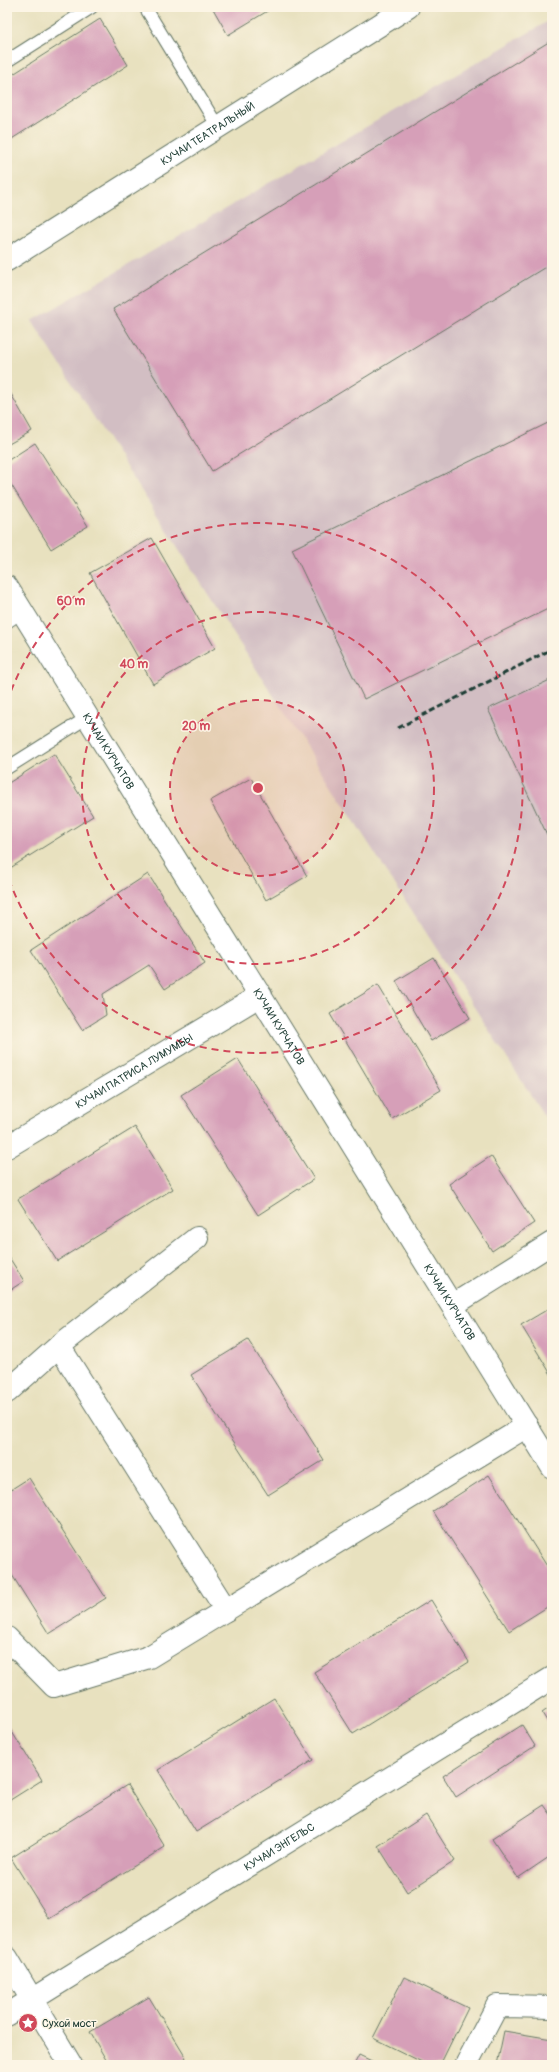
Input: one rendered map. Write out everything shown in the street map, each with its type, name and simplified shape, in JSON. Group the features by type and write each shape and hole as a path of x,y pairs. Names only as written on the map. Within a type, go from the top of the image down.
{"street":[{"name":"КУЧАИ ТЕАТРАЛЬНЫЙ","path":"7,260 408,7"},
{"name":"КУЧАИ КУРЧАТОВ","path":"7,587 15,616 88,716 552,1467"},
{"name":"КУЧАИ ПАТРИСА ЛУМУМБЫ","path":"7,1146 261,996"},
{"path":"7,1392 59,1346 197,1238"},
{"path":"453,1305 552,1243"},
{"path":"59,1346 226,1610"},
{"path":"7,1638 54,1686 149,1657 526,1426"},
{"name":"КУЧАИ ЭНГЕЛЬС","path":"7,2015 552,1678"},
{"path":"7,1958 33,1999 69,2064"},
{"path":"466,2065 497,2006 552,2007"}],"lane":[{"path":"7,61 92,7"},
{"path":"145,7 218,127"},
{"path":"7,768 88,716"}],"shaded area":[{"path":"552,19 552,1128 32,321"}],"building":[{"path":"212,7 274,7 228,35"},
{"path":"100,19 128,65 7,142 7,78"},
{"path":"552,40 552,263 212,471 113,309"},
{"path":"7,387 32,431 7,445"},
{"path":"552,421 552,607 364,699 292,549"},
{"path":"35,443 88,526 51,549 7,478 7,461"},
{"path":"152,538 215,648 153,684 90,573"},
{"path":"552,679 552,838 549,839 488,709"},
{"path":"54,754 93,816 7,870 7,784"},
{"path":"251,778 307,876 266,900 210,801"},
{"path":"148,874 205,963 165,989 149,965 103,994 106,1015 82,1030 31,950"},
{"path":"434,958 470,1018 431,1041 396,981"},
{"path":"378,985 441,1090 392,1119 330,1014"},
{"path":"238,1059 314,1179 258,1215 181,1095"},
{"path":"135,1127 173,1189 57,1261 18,1199"},
{"path":"491,1156 534,1223 492,1251 449,1184"},
{"path":"7,1254 24,1281 7,1292"},
{"path":"550,1308 552,1312 552,1376 521,1325"},
{"path":"248,1340 324,1460 268,1495 191,1375"},
{"path":"489,1475 552,1574 552,1604 509,1631 433,1511"},
{"path":"29,1478 106,1598 49,1634 7,1567 7,1492"},
{"path":"431,1600 469,1662 353,1734 314,1672"},
{"path":"274,1698 313,1760 196,1832 158,1770"},
{"path":"552,1706 552,1729 542,1713"},
{"path":"7,1724 42,1780 7,1802"},
{"path":"522,1725 535,1746 456,1797 443,1776"},
{"path":"127,1785 165,1847 49,1919 11,1858"},
{"path":"544,1805 552,1816 552,1855 518,1878 492,1839"},
{"path":"426,1815 455,1861 407,1892 378,1846"},
{"path":"404,1977 468,2008 440,2065 428,2065 373,2038"},
{"path":"149,1997 186,2058 174,2065 109,2065 90,2032"},
{"path":"504,2031 552,2039 552,2065 497,2065"},
{"path":"359,2055 380,2065 354,2065"}],"railway":[{"path":"398,728 552,649"}],"place":[{"name":"Сухой мост","path":"28,2023"}]}
